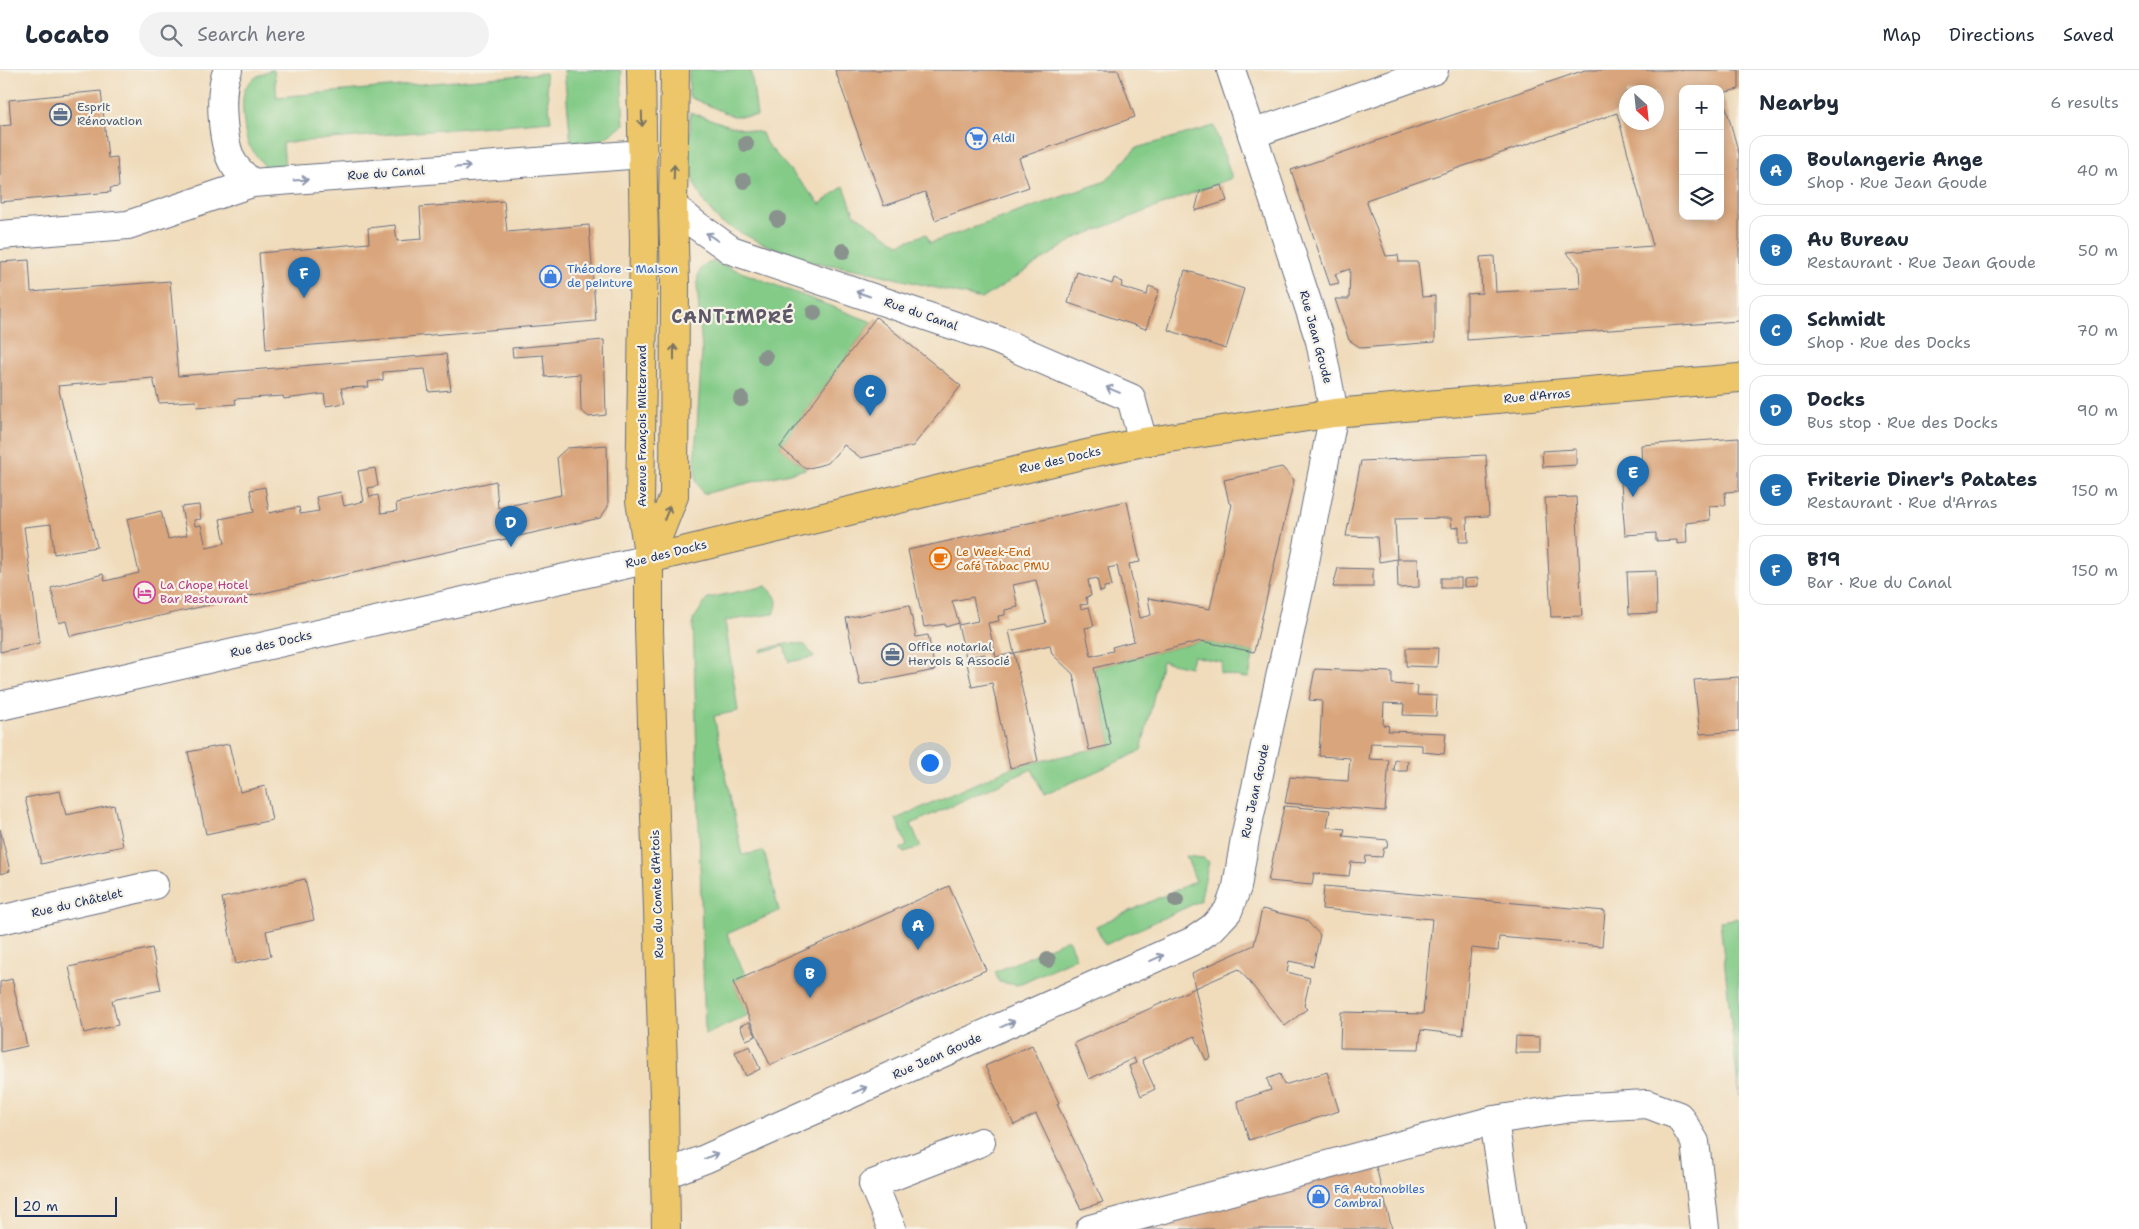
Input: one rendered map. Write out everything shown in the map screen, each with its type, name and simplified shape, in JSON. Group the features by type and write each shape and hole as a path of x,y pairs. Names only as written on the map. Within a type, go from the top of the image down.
{"main road":[{"name":"Avenue François Mitterrand","path":"641,70 644,244 640,501 649,558"},
{"path":"649,558 674,496 675,282 673,206 675,70"},
{"name":"Rue d'Arras","path":"1334,413 1739,378"},
{"name":"Rue des Docks","path":"649,558 1143,442 1334,413"},
{"name":"Rue du Comte d'Artois","path":"649,558 649,629 666,1174 666,1229"}],"street":[{"path":"228,70 222,102 226,144 232,162 252,183"},
{"name":"Rue Jean Goude","path":"666,1174 714,1155 1193,941 1220,920 1230,905 1237,886 1245,838 1303,572 1334,413 1320,341 1231,70"},
{"path":"1252,134 1434,70"},
{"name":"Rue du Canal","path":"0,235 128,225 252,183 642,154"},
{"name":"Rue du Canal","path":"673,206 696,226 731,250 997,340 1131,398 1143,442"},
{"name":"Rue des Docks","path":"0,706 649,558"},
{"name":"Rue du Châtelet","path":"0,920 154,885"},
{"path":"1090,1229 1494,1120 1571,1108 1647,1104 1679,1116 1695,1142 1705,1229"},
{"path":"1494,1120 1510,1229"},
{"path":"892,1229 873,1184 981,1142"}],"green space":[{"path":"274,70 277,97 545,73 551,121 283,143 285,169 268,171 249,145 244,126 243,97 244,91 251,81"},
{"path":"564,70 621,70 624,125 602,140 571,143"},
{"path":"689,70 751,70 757,116 733,116 689,97"},
{"path":"690,112 730,126 762,133 766,143 820,204 844,186 854,214 899,244 926,234 930,243 1106,181 1136,148 1214,126 1232,178 1076,238 982,299 861,270 813,262 759,242 720,222 704,202 694,183 687,158 690,137"},
{"path":"715,262 872,322 780,447 806,469 703,494 696,481 695,455 702,351 697,285 698,276 703,266"},
{"path":"766,586 772,592 777,602 773,614 725,621 738,711 714,716 742,855 764,851 779,911 727,934 746,977 733,982 748,1015 705,1035 693,620 708,598"},
{"path":"1201,641 1254,652 1249,677 1244,678 1220,673 1222,662 1193,656 1190,667 1162,661 1141,751 1044,795 1032,769 911,824 921,847 904,852 900,849 907,846 896,819 1010,768 1111,745 1094,668"},
{"path":"791,643 805,645 814,657 789,662 784,646 760,652 762,649"},
{"path":"1186,856 1203,858 1209,862 1200,901 1105,945 1096,926 1196,881"},
{"path":"1739,918 1739,1096 1720,921"},
{"path":"1068,939 1076,958 1017,985 999,982 995,972"}],"building":[{"name":"Aldi","path":"835,70 1118,70 1135,117 1019,158 1029,187 935,220 925,192 884,206"},
{"path":"1585,70 1739,70 1739,89 1724,93 1724,85 1679,85 1679,220 1724,220 1724,100 1739,154 1739,321 1467,340 1467,294 1482,293 1480,257 1494,256 1496,292 1580,288 1579,267 1566,252 1653,246 1622,130 1664,130 1664,85 1619,85 1619,120 1617,113 1366,200 1386,256 1398,255 1399,262 1418,262 1422,297 1435,296 1435,342 1361,348 1349,340 1335,299 1349,299 1350,269 1335,274 1339,283 1330,285 1291,170"},
{"path":"101,91 108,158 117,157 119,187 110,188 111,192 0,202 0,126 11,125 9,100"},
{"path":"1222,185 1227,201 1195,211 1200,191"},
{"path":"504,201 507,232 589,225 596,321 266,349 259,253 369,243 368,228 395,225 397,241 422,239 420,207"},
{"path":"29,260 31,292 170,281 178,376 446,354 451,390 429,392 425,369 383,372 383,380 368,382 369,387 341,388 345,403 326,406 324,394 284,399 283,396 235,399 236,404 197,407 196,401 159,403 153,378 58,386 97,547 54,554 51,524 24,527 40,643 0,652 0,262"},
{"path":"1185,270 1244,289 1226,349 1168,330"},
{"path":"1077,272 1112,284 1114,278 1123,282 1121,287 1147,295 1149,286 1159,290 1146,329 1068,303"},
{"path":"876,317 961,386 913,446 861,458 844,445 828,463 806,469 780,447"},
{"path":"604,340 606,415 589,417 581,411 580,374 545,377 543,355 513,357 512,348"},
{"path":"1739,438 1739,491 1725,492 1726,505 1709,506 1710,520 1686,523 1687,543 1677,544 1677,540 1656,541 1656,533 1625,535 1620,471 1642,470 1641,445"},
{"path":"607,445 608,507 600,518 70,636 66,621 59,623 51,588 103,574 105,581 139,573 127,519 161,511 168,539 187,535 181,507 199,505 201,519 194,520 195,526 201,525 206,547 225,543 220,519 254,512 250,490 265,487 269,513 299,507 300,514 319,511 316,497 341,492 344,506 364,501 358,471 375,468 378,486 368,488 370,497 378,495 381,513 397,511 396,503 496,481 498,508 561,495 557,457 567,448"},
{"path":"1576,449 1576,465 1543,467 1542,451"},
{"path":"1486,455 1489,516 1467,517 1468,542 1459,542 1459,527 1452,528 1451,518 1395,519 1397,559 1379,562 1377,537 1346,536 1361,461"},
{"path":"1282,467 1294,480 1254,652 1201,641 1094,668 1111,745 1089,750 1073,674 1052,654 1050,645 1014,653 1038,761 1010,768 992,683 972,687 967,663 986,659 985,654 966,657 958,625 978,621 973,597 952,601 959,623 945,627 945,624 924,627 908,550 1127,501 1140,562 1129,564 1140,618 1151,615 1148,598 1210,609 1232,504 1229,503 1224,480","holes":["1117,566 1134,641 1112,647 1113,651 1091,656 1085,628 1094,626 1089,607 1081,609 1080,605 1088,604 1086,597 1091,596 1088,580 1097,578 1100,592 1104,591 1104,587 1112,586 1108,568","1036,580 1046,623 1009,631 1014,653 996,657 988,623 999,621 998,616 1005,615 1005,610 1018,607 1013,585"]},
{"path":"1576,497 1582,616 1551,617 1545,498"},
{"path":"1397,559 1418,559 1419,587 1398,588"},
{"path":"1338,568 1373,569 1373,587 1333,587"},
{"path":"1656,571 1657,613 1629,614 1627,572"},
{"path":"1441,578 1461,578 1461,588 1441,588"},
{"path":"1478,578 1478,586 1464,587 1464,579"},
{"name":"Office notarial Hervois & Associé","path":"909,605 916,637 928,635 935,670 860,685 846,618"},
{"path":"1406,648 1438,648 1437,667 1406,666"},
{"path":"1315,669 1392,672 1392,684 1418,686 1417,695 1437,696 1436,716 1403,715 1404,704 1384,703 1383,725 1389,726 1388,731 1446,733 1444,754 1422,752 1422,745 1371,743 1369,759 1389,760 1385,811 1285,803 1290,777 1348,781 1350,758 1319,756 1322,701 1309,700"},
{"path":"1739,677 1739,731 1700,734 1694,680"},
{"path":"229,744 240,792 265,786 272,820 206,834 188,752"},
{"path":"1395,760 1408,761 1407,771 1394,771"},
{"path":"60,791 66,815 114,805 123,846 41,864 25,798"},
{"path":"1284,806 1330,810 1327,827 1345,829 1343,836 1388,840 1387,848 1384,848 1382,857 1366,856 1365,863 1351,862 1349,876 1314,873 1312,885 1268,881"},
{"path":"0,829 10,871 0,874"},
{"path":"305,879 314,920 266,931 271,956 236,964 222,898"},
{"path":"949,886 986,970 770,1065 733,982"},
{"path":"1324,886 1605,911 1602,946 1499,937 1498,951 1471,948 1463,1035 1421,1030 1419,1049 1340,1048 1341,1012 1423,1014 1432,919 1322,909"},
{"path":"1262,909 1305,919 1320,935 1313,966 1289,961 1287,972 1310,978 1304,1006 1307,1009 1285,1026 1239,969 1195,988 1192,973 1254,945"},
{"path":"152,948 161,990 112,1000 118,1025 84,1033 69,967"},
{"path":"12,979 27,1046 0,1052 0,982"},
{"path":"1195,988 1211,1058 1206,1060 1195,1036 1142,1060 1155,1089 1141,1096 1129,1066 1136,1063 1134,1058 1089,1079 1074,1043"},
{"path":"749,1022 756,1036 746,1040 740,1026"},
{"path":"1516,1036 1540,1037 1540,1053 1515,1053"},
{"path":"1032,1045 1059,1103 1057,1104 1103,1202 1081,1209 1036,1114 1014,1125 985,1066"},
{"path":"750,1046 760,1069 746,1076 735,1052"},
{"path":"1327,1072 1339,1111 1249,1140 1237,1101 1271,1090 1267,1079 1280,1074 1284,1085"},
{"name":"FG Automobiles Cambrai","path":"1375,1163 1392,1229 1133,1229"}],"place":[{"name":"Esprit Rénovation","path":"61,114"},
{"name":"Aldi","path":"976,138"},
{"name":"Théodore - Maison de peinture","path":"551,276"},
{"name":"B19","path":"304,298"},
{"name":"Schmidt","path":"870,416"},
{"name":"Friterie Diner's Patates","path":"1633,497"},
{"name":"Docks","path":"511,547"},
{"name":"Le Week-End Café Tabac PMU","path":"940,559"},
{"name":"La Chope Hotel Bar Restaurant","path":"144,592"},
{"name":"Office notarial Hervois & Associé","path":"892,654"},
{"name":"Boulangerie Ange","path":"918,950"},
{"name":"Au Bureau","path":"810,998"},
{"name":"FG Automobiles Cambrai","path":"1318,1196"}],"district":[{"name":"CANTIMPRÉ","path":"733,317"}]}
